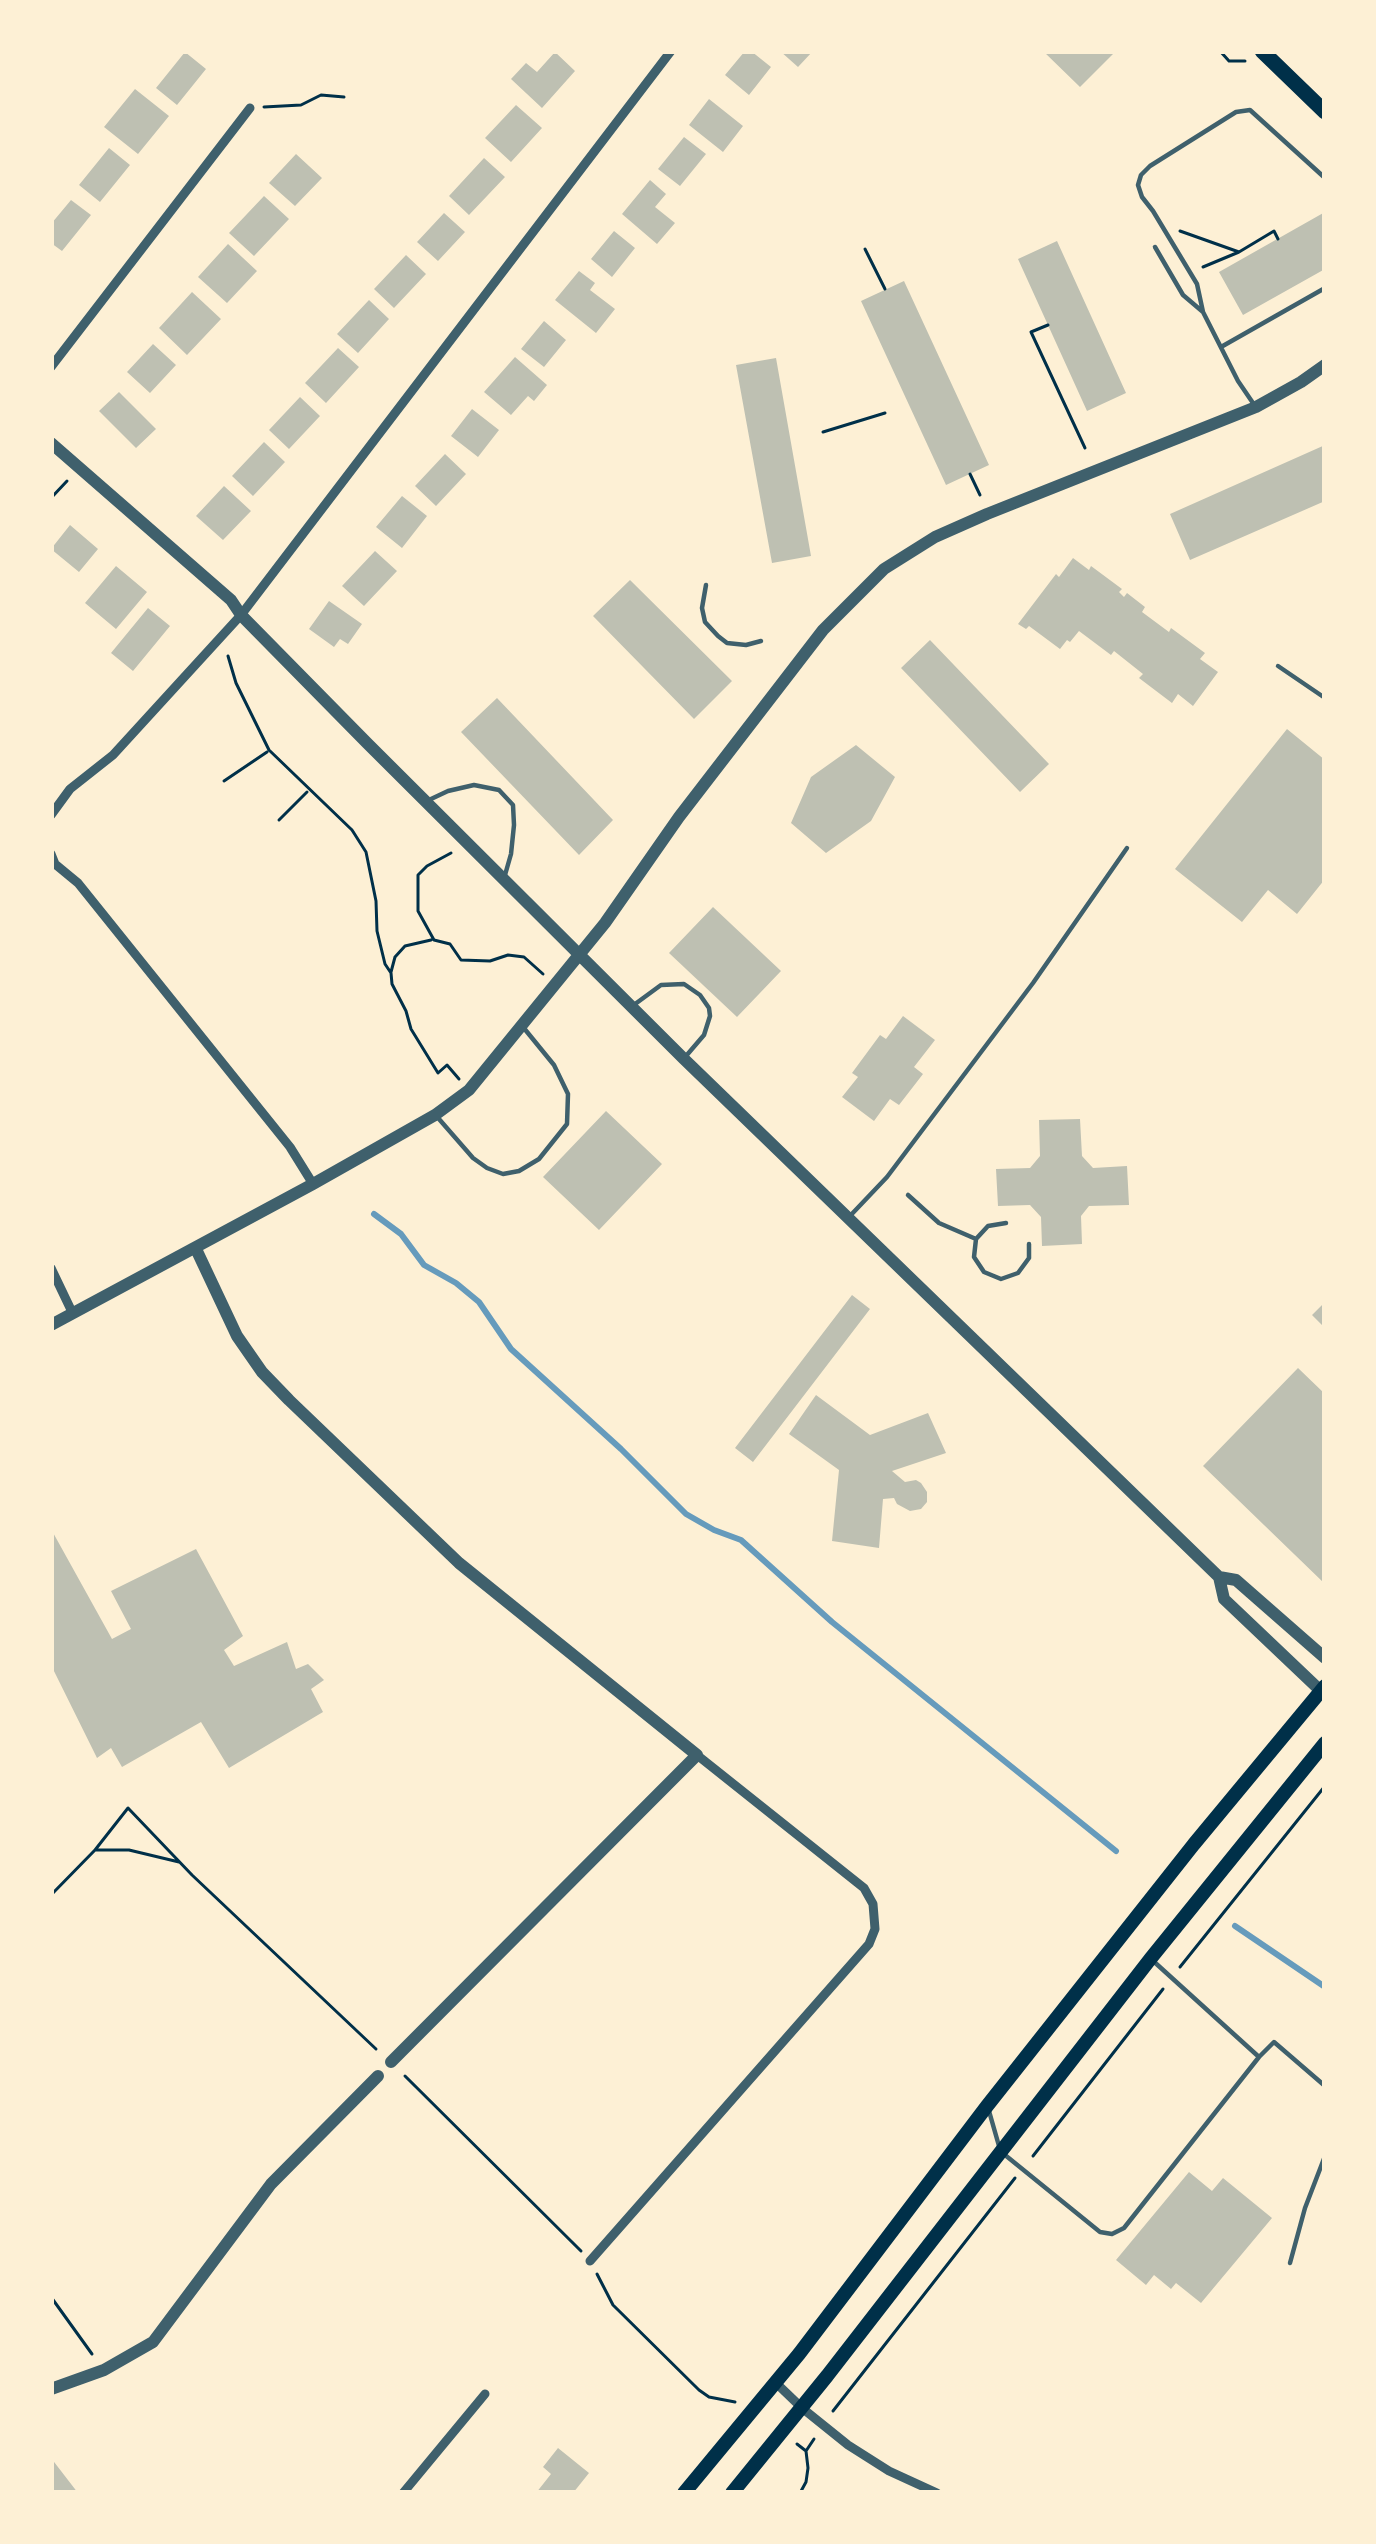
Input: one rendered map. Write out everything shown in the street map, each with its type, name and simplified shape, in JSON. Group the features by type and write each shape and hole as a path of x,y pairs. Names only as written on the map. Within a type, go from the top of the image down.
{"main road":[{"path":"1257,54 1325,112"},
{"path":"684,2493 776,2382 1194,1844 1324,1691"},
{"path":"733,2493 1325,1743"}],"street":[{"path":"51,815 70,789 113,755 241,615 671,51"},
{"path":"51,367 250,108"},
{"path":"51,1325 313,1184 470,1090 605,923 679,817 823,631 884,569 935,537 987,514 1256,407 1325,364"},
{"path":"51,443 231,600 684,1059 1219,1577 1224,1599 1324,1691"},
{"path":"51,854 290,1147 313,1184"},
{"path":"196,1249 237,1336 289,1400 459,1563 864,1888 872,1904 875,1929 869,1944 590,2261"},
{"path":"51,1268 73,1314"},
{"path":"1219,1577 1236,1580 1325,1658"},
{"path":"51,2389 104,2370 154,2342 271,2184 698,1755"},
{"path":"776,2382 848,2444 937,2493"},
{"path":"403,2493 485,2393"}],"lane":[{"path":"1256,407 1203,311 1197,284 1142,197 1141,175 1236,112 1250,110 1325,178"},
{"path":"1155,247 1183,295 1203,311"},
{"path":"1221,347 1325,288"},
{"path":"706,585 705,622 718,636 727,643 761,641"},
{"path":"1278,666 1325,698"},
{"path":"426,801 474,785 499,790 513,805 511,854 504,878"},
{"path":"849,1218 887,1177 1007,1018 1127,848"},
{"path":"632,1006 661,985 684,984 700,995 710,1016 704,1035 684,1059"},
{"path":"435,1115 488,1168 503,1174 539,1159 567,1124 568,1094 554,1065 522,1026"},
{"path":"908,1195 939,1223 976,1239"},
{"path":"1006,1223 988,1226 976,1239 974,1257 984,1272 1001,1279 1018,1273 1028,1258 1028,1244"},
{"path":"1151,1958 1259,2057"},
{"path":"988,2106 1001,2152 1100,2232 1112,2234 1124,2228 1274,2042 1325,2086"},
{"path":"1290,2263 1325,2156"}],"path":[{"path":"1220,51 1235,62 1257,54"},
{"path":"250,108 301,106 321,94 344,97"},
{"path":"1161,224 1239,252"},
{"path":"1190,273 1274,231 1278,238"},
{"path":"865,248 885,289"},
{"path":"1048,325 1031,332 1084,448"},
{"path":"823,432 886,413"},
{"path":"970,474 987,514"},
{"path":"51,498 69,480"},
{"path":"222,637 236,683 269,750 352,830 366,851 376,931 391,974"},
{"path":"224,782 269,750"},
{"path":"279,820 308,791"},
{"path":"434,940 418,911 418,875 468,844"},
{"path":"470,1090 447,1065 438,1073 411,1029 392,984 395,957 405,946 434,940 450,944 461,960 490,961 508,955 530,958 553,986"},
{"path":"1179,1969 1325,1786"},
{"path":"51,1895 128,1808 590,2261 613,2305 699,2390 709,2397 746,2405"},
{"path":"95,1850 129,1850 180,1862"},
{"path":"1028,2162 1161,1990"},
{"path":"837,2406 1013,2181"},
{"path":"51,2297 104,2370"},
{"path":"800,2493 808,2468 804,2450"}],"building":[{"path":"745,51 771,67 749,95 725,75"},
{"path":"780,51 813,51 798,67"},
{"path":"1043,51 1116,51 1080,87"},
{"path":"185,52 206,69 177,105 156,88"},
{"path":"555,52 575,71 542,108 511,79 526,63 537,72"},
{"path":"135,89 169,116 138,154 104,127"},
{"path":"709,99 743,126 723,152 689,125"},
{"path":"516,105 542,128 511,162 485,138"},
{"path":"684,137 706,154 680,186 658,169"},
{"path":"109,148 130,165 100,202 79,185"},
{"path":"296,154 322,178 295,206 269,183"},
{"path":"484,158 505,177 469,215 449,196"},
{"path":"650,180 666,194 655,207 675,223 657,244 622,214"},
{"path":"264,196 289,219 254,256 229,233"},
{"path":"71,200 91,215 62,251 51,243 51,224"},
{"path":"1325,212 1325,269 1243,315 1219,272"},
{"path":"444,213 465,232 438,261 417,242"},
{"path":"614,231 635,248 612,277 591,259"},
{"path":"1057,241 1126,393 1087,411 1018,259"},
{"path":"228,244 257,271 227,303 198,277"},
{"path":"406,255 426,274 394,308 374,289"},
{"path":"579,271 595,283 590,290 615,309 596,333 555,300"},
{"path":"904,281 989,465 946,485 861,301"},
{"path":"192,292 221,319 187,355 159,328"},
{"path":"369,300 389,319 358,353 337,334"},
{"path":"544,321 566,340 544,367 521,349"},
{"path":"153,344 176,365 150,393 127,372"},
{"path":"338,348 359,367 326,403 305,383"},
{"path":"515,357 547,385 534,401 528,396 511,415 484,392"},
{"path":"776,358 811,556 772,563 736,365"},
{"path":"119,392 156,429 136,448 99,411"},
{"path":"300,397 320,416 289,449 269,430"},
{"path":"472,409 499,430 478,457 451,436"},
{"path":"264,442 285,462 253,496 232,476"},
{"path":"1325,445 1325,501 1190,560 1170,514"},
{"path":"445,454 466,474 436,506 415,486"},
{"path":"224,486 251,511 223,540 196,516"},
{"path":"402,496 427,516 402,548 376,527"},
{"path":"70,525 98,549 79,572 51,549"},
{"path":"375,551 397,571 364,606 342,586"},
{"path":"1073,558 1089,570 1091,566 1122,589 1119,592 1124,597 1127,593 1145,607 1142,612 1205,653 1200,659 1218,672 1193,706 1178,694 1172,703 1114,651 1111,655 1079,631 1060,649 1029,626 1018,624"},
{"path":"116,566 147,592 116,629 85,603"},
{"path":"630,580 732,681 694,719 593,616"},
{"path":"329,601 362,624 348,644 340,639 334,647 309,629"},
{"path":"148,608 170,626 133,671 111,653"},
{"path":"930,640 1049,764 1020,792 901,668"},
{"path":"497,698 613,820 579,855 461,732"},
{"path":"1287,729 1325,760 1325,879 1297,914 1268,890 1242,922 1175,869"},
{"path":"856,745 895,777 871,821 826,853 791,823 811,777"},
{"path":"713,907 781,971 737,1017 669,953"},
{"path":"903,1016 935,1040 914,1067 923,1074 899,1105 890,1099 874,1121 842,1097 858,1077 852,1073 880,1035 886,1039"},
{"path":"606,1111 662,1164 599,1230 543,1177"},
{"path":"1080,1119 1082,1156 1093,1168 1127,1166 1129,1205 1089,1206 1081,1216 1082,1244 1042,1246 1041,1217 1030,1205 998,1206 996,1169 1030,1168 1040,1156 1039,1120"},
{"path":"852,1295 870,1309 753,1462 735,1448"},
{"path":"1325,1302 1325,1328 1312,1315"},
{"path":"1298,1368 1325,1394 1325,1584 1203,1466"},
{"path":"816,1395 870,1435 928,1413 946,1453 892,1471 905,1482 921,1483 927,1502 910,1511 894,1498 883,1499 879,1548 832,1541 839,1470 789,1434"},
{"path":"51,1529 112,1639 131,1629 111,1591 196,1549 243,1636 224,1650 234,1666 287,1642 296,1669 308,1664 324,1680 311,1689 323,1712 229,1768 201,1722 122,1767 111,1748 97,1758 51,1665"},
{"path":"1189,2172 1212,2191 1223,2178 1272,2218 1201,2303 1176,2283 1171,2289 1154,2275 1146,2285 1116,2260"},
{"path":"558,2448 589,2473 573,2493 536,2493 551,2474 543,2467"},
{"path":"51,2458 78,2493 51,2493"}],"waterway":[{"path":"374,1214 401,1234 424,1265 479,1302 511,1349 686,1514 741,1540 832,1622 1116,1851"},
{"path":"1235,1926 1325,1987"}]}
